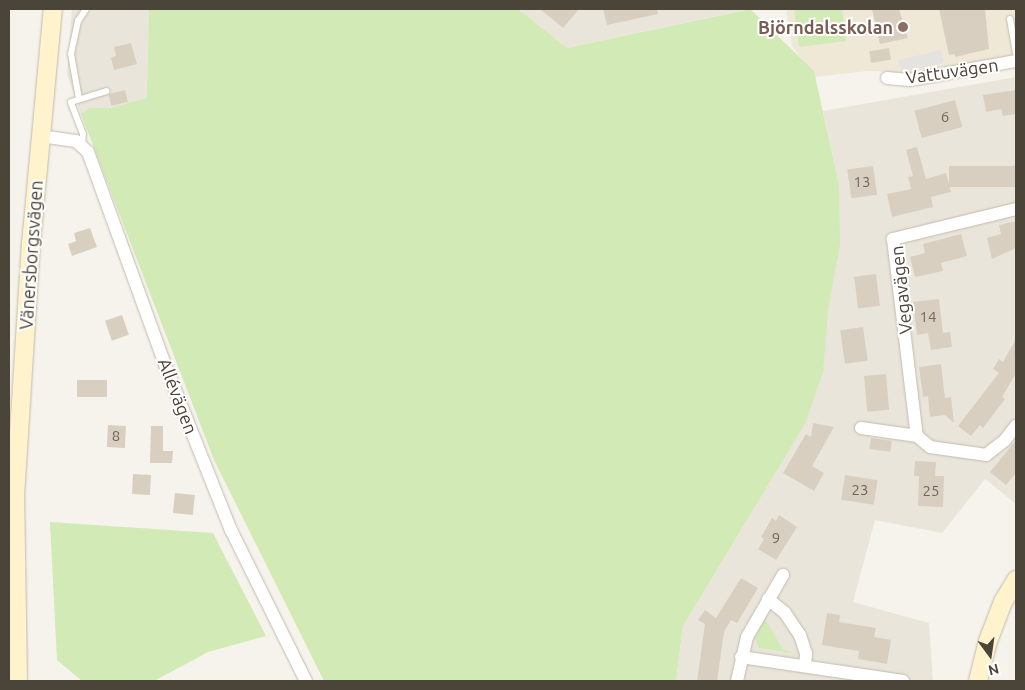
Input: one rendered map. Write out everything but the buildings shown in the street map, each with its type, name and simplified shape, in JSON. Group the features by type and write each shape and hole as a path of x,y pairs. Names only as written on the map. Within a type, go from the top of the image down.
{"main road":[{"name":"Vänersborgsvägen","path":"18,681 15,497 40,136 52,9"},
{"path":"978,681 988,641 1003,602 1016,580"}],"street":[{"name":"Vattuvägen","path":"887,78 910,80 1016,62"},
{"path":"40,136 82,144"},
{"name":"Allévägen","path":"82,144 231,530 306,681"},
{"name":"Vegavägen","path":"918,436 893,239 1016,209"},
{"path":"861,428 918,436 930,446 986,455 1005,440 1016,426"},
{"path":"736,681 747,638 783,575"},
{"path":"768,599 785,613 800,635 806,654 805,666"},
{"path":"741,657 875,679 902,681"}],"lane":[{"path":"79,99 71,54 78,21 86,9"},
{"path":"1010,19 1016,53"},
{"path":"82,144 84,134 71,102 106,91"}],"shaded area":[{"path":"72,9 149,9 148,98 110,108 89,108 81,114 67,74"},
{"path":"518,9 748,9 567,48"},
{"name":"Björndalsskolan","path":"786,9 1016,9 1016,56 916,73 867,71 815,77 792,46"},
{"path":"941,50 944,63 901,73 898,60"},
{"path":"1016,77 1016,504 985,479 942,533 875,520 853,602 929,623 933,681 676,681 683,626 805,424 818,314 839,185 823,111","holes":["764,619 784,650 795,654 759,648"]}],"green space":[{"path":"149,9 518,9 567,48 750,9 814,71 839,185 840,244 828,311 823,372 805,424 683,626 676,681 324,681 214,460 81,114 89,108 110,108 147,98"},
{"path":"794,9 842,9 846,41 799,47"},
{"path":"50,522 213,533 266,636 208,652 154,681 82,681 57,660"},
{"path":"765,619 783,649 796,654 759,648 755,638"}],"place":[{"name":"Björndalsskolan","path":"903,27"}]}
